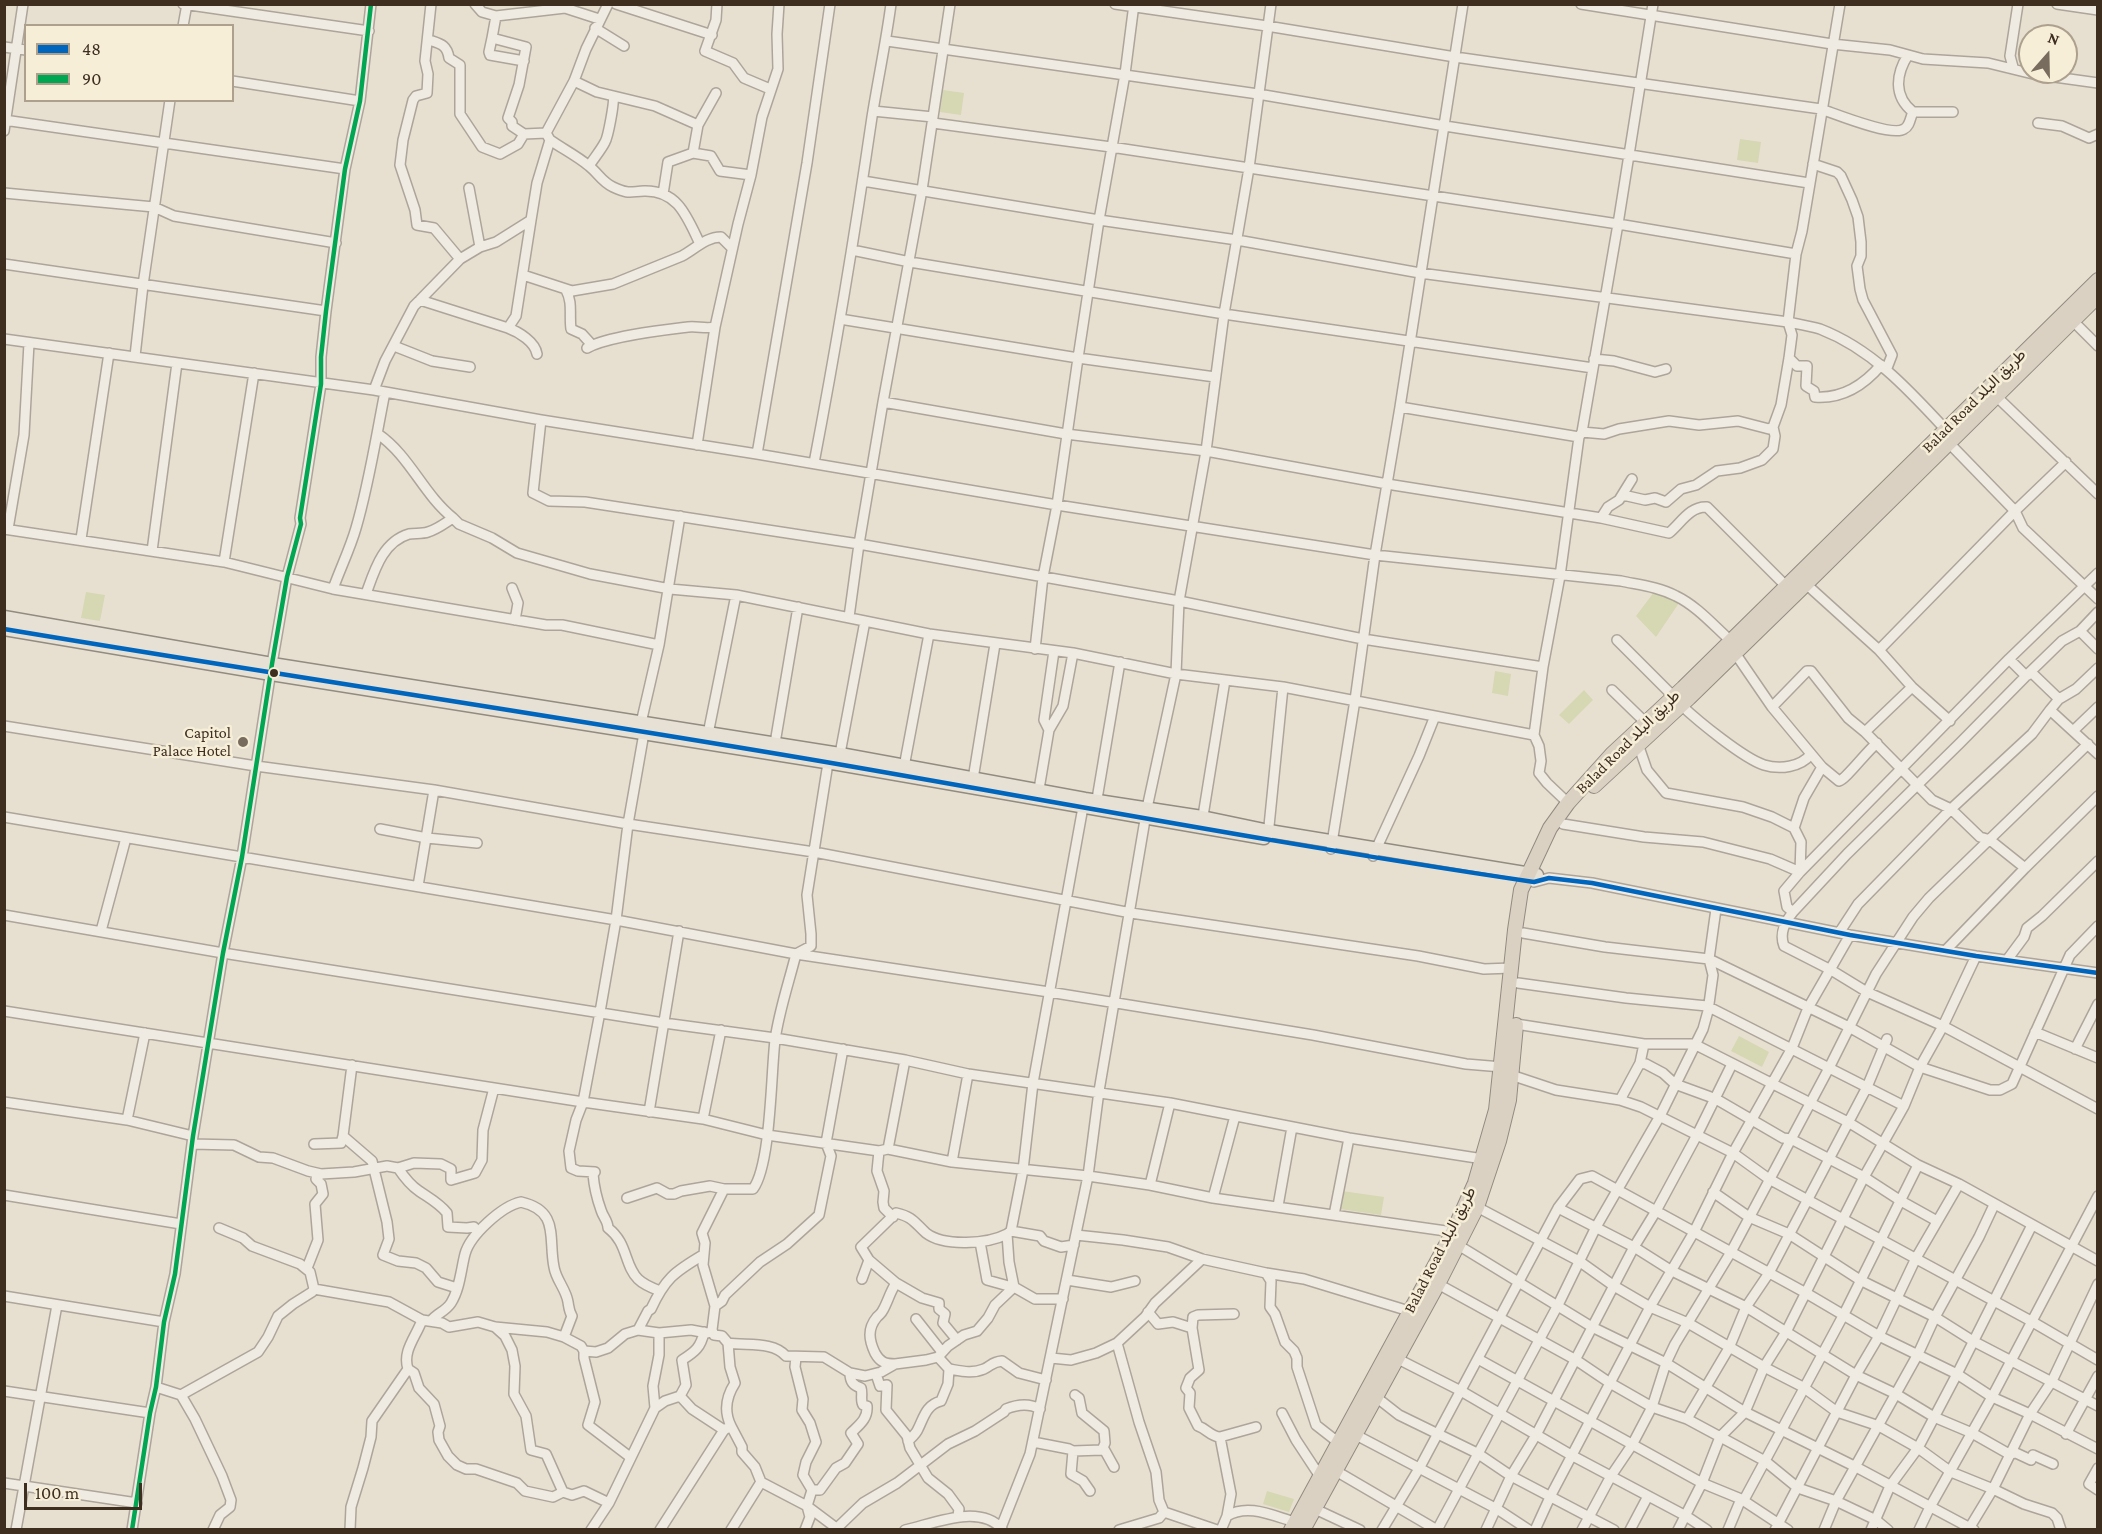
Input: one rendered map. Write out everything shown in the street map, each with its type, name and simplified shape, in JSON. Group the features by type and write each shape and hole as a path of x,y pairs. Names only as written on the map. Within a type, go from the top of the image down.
{"highway":[{"name":"Balad Road طريق البلد","path":"1297,1527 1409,1311 1476,1207 1499,1141 1509,1101 1507,1071 1512,968 1521,890 1535,878 1563,824 1596,784 1638,744 1677,701 1733,647 1806,584 2097,280"},
{"name":"Balad Road طريق البلد","path":"1733,647 1786,586 1947,436 1996,396 2097,296"},
{"name":"Balad Road طريق البلد","path":"1297,1527 1315,1509 1356,1435 1438,1284 1456,1238 1483,1159 1507,1071 1516,1024 1522,933 1530,892 1550,828 1568,803 1612,754 1646,723 1677,701"}],"main road":[{"path":"4,617 30,628"},
{"path":"4,629 30,628 774,749 1268,835 1535,878"},
{"path":"643,728 708,734 774,749"},
{"path":"835,760 904,767 973,779 1038,795"}],"street":[{"path":"4,131 21,49 23,4"},
{"path":"132,1530 156,1387 164,1322 175,1274 193,1140 223,953 242,857 287,577 301,527 300,518 321,384 321,357 326,311 345,169 360,100 369,31 370,4"},
{"path":"431,4 425,61 428,74 427,93 416,96 413,100 400,165 417,225 434,228 460,259"},
{"path":"475,4 482,12 496,16 545,8 565,8 590,15 597,24 624,46"},
{"path":"508,328 516,316 537,183 548,136 608,4"},
{"path":"616,4 712,35"},
{"path":"717,4 716,20 705,51 733,63 744,78 771,90"},
{"path":"697,445 715,327 732,248 751,175 762,117 778,69 779,4"},
{"path":"757,453 807,163 830,4"},
{"path":"813,464 852,250 873,111 887,41 891,4"},
{"path":"849,617 883,402 922,190 950,4"},
{"path":"1115,4 1455,57 1821,109 1875,129 1900,131 1907,128 1913,112"},
{"path":"905,1530 958,1516 984,1519 1001,1529 1033,1442 1088,1176 1099,1091 1147,813 1176,674 1179,601 1206,451 1224,314 1249,168 1271,4"},
{"path":"1332,845 1375,555 1463,4"},
{"path":"1581,4 1832,44 1890,50 1923,59 1988,63 2033,74 2097,83"},
{"path":"1568,803 1546,783 1539,773 1541,760 1539,746 1534,735 1543,667 1560,576 1567,513 1606,297 1653,4"},
{"path":"1623,495 1645,500 1655,498 1666,502 1681,489 1696,485 1717,471 1733,470 1758,462 1773,449 1775,436 1773,427 1781,405 1792,335 1788,322 1796,254 1840,4"},
{"path":"2013,68 2010,56 2018,4"},
{"path":"2057,4 2097,10"},
{"path":"183,24 185,5 369,31"},
{"path":"1035,649 1043,577 1058,505 1066,434 1099,220 1125,74 1133,6"},
{"path":"496,16 490,55 524,61"},
{"path":"492,38 526,46 519,85 507,118 512,122 512,126 524,134 548,136 589,166 602,181 619,189 630,194 645,191 663,194 676,201 700,244"},
{"path":"429,40 444,44 449,58 460,64 460,114 482,147 500,154 518,144 524,134"},
{"path":"887,41 1258,94 1809,183"},
{"path":"4,46 21,49"},
{"path":"1908,54 1899,73 1897,85 1899,94 1908,108 1913,112 1953,112"},
{"path":"234,81 360,100"},
{"path":"574,81 597,92 655,106 698,125"},
{"path":"693,153 698,125 716,93"},
{"path":"589,166 606,141 615,101 613,96"},
{"path":"135,356 162,144 170,102"},
{"path":"873,111 1618,224 1796,254"},
{"path":"6,120 345,169"},
{"path":"2038,123 2062,126 2089,138 2097,134"},
{"path":"663,194 668,162 693,153 711,156 720,171 751,175"},
{"path":"1789,358 1797,366 1807,366 1806,386 1814,391 1815,397 1835,396 1863,384 1884,367 1892,355 1860,290 1857,266 1861,256 1861,242 1858,217 1852,200 1837,172 1813,164"},
{"path":"862,181 1237,240 1420,273 1788,322 1819,329 1868,354 1884,367 2015,511 2023,528 2097,599"},
{"path":"469,188 480,247"},
{"path":"4,193 154,207 174,216 336,243"},
{"path":"374,390 385,362 414,306 460,259 480,247 496,242 531,220"},
{"path":"523,275 572,291 613,284 682,256 700,244 719,236 732,248"},
{"path":"852,250 910,262 1410,343 1593,364 1614,361 1655,372 1666,369"},
{"path":"4,264 326,311"},
{"path":"566,290 571,298 569,318 571,329 582,334 590,346 654,332 689,327 705,329 715,327"},
{"path":"420,300 519,332 536,348 537,354"},
{"path":"840,319 1078,358 1215,377"},
{"path":"2073,321 2097,346"},
{"path":"4,339 374,390 541,420 757,453 1058,505 1375,555 1621,581 1654,587 1677,596 1696,610 1733,647 1772,707 1822,767 1839,781 1845,779 1876,743"},
{"path":"29,343 24,435 6,529 224,562 333,589 546,626 562,625 660,645"},
{"path":"394,346 432,361 470,367"},
{"path":"81,539 109,353"},
{"path":"152,551 177,363"},
{"path":"224,562 254,373"},
{"path":"333,589 357,527 385,392"},
{"path":"1996,396 2097,494"},
{"path":"883,402 1066,434 1206,451 1387,484 1601,518 1669,533 1694,509 1707,507 1786,586"},
{"path":"1400,408 1580,434 1604,434 1669,421 1699,425 1738,421 1769,429 1773,427"},
{"path":"541,420 533,493 549,501 585,502 859,544 1179,601 1362,639 1543,667"},
{"path":"378,434 400,453 439,505 459,524 492,538 517,553 590,574 670,588 736,596 929,634 1073,653 1176,674 1283,687 1534,735"},
{"path":"1879,650 2066,462"},
{"path":"1601,518 1605,510 1623,495 1632,479"},
{"path":"660,1291 638,1280 622,1244 615,1233 608,1228 608,1221 602,1214 594,1186 593,1174 595,1172 578,1171 571,1168 569,1152 576,1120 583,1102 600,1012 616,920 643,728 670,588 680,516"},
{"path":"366,594 376,567 390,546 407,535 439,528 453,518"},
{"path":"1793,912 1787,908 1784,891 1800,873 2009,659 2097,573"},
{"path":"1806,584 1879,650 1912,687 1950,721"},
{"path":"512,588 518,603 515,620"},
{"path":"708,734 736,596"},
{"path":"774,749 798,607"},
{"path":"2097,612 2080,631 2061,641 1846,854 1793,912 1785,922 1782,934 1784,946 1867,992 1943,1026 2095,1108 2097,1097"},
{"path":"627,1198 657,1188 668,1194 674,1194 710,1186 724,1189 753,1189 755,1186 767,1135 775,1038 796,954 811,946 807,895 814,852 865,621"},
{"path":"2080,631 2097,649"},
{"path":"904,767 929,634"},
{"path":"1617,640 1677,701 1736,748 1766,766 1780,768 1800,764 1811,754"},
{"path":"973,779 995,644"},
{"path":"1049,730 1044,720 1054,651"},
{"path":"1038,795 1049,730 1063,706 1073,653"},
{"path":"2009,659 2026,676"},
{"path":"1013,1287 1009,1263 1009,1232 1023,1170 1033,1083 1065,900 1092,805 1120,662"},
{"path":"1839,933 1858,904 1951,810 2032,734 2059,699 2076,689 2097,668"},
{"path":"1772,707 1807,671 1811,672 1848,718 1865,732 1932,800 1951,810 1980,837 1990,840 2025,868"},
{"path":"2026,676 2032,673 2059,699"},
{"path":"1202,822 1225,680"},
{"path":"1268,835 1274,757 1283,687"},
{"path":"1865,732 1912,687"},
{"path":"1612,690 1646,723"},
{"path":"2073,731 2097,708"},
{"path":"2050,710 2097,754"},
{"path":"1374,852 1435,716"},
{"path":"4,726 434,790 628,824 814,852 1131,913 1418,956 1484,969 1512,968"},
{"path":"1638,744 1647,770 1666,793 1743,807 1794,828 1801,842 1800,873"},
{"path":"1582,1530 1652,1407 1666,1363 1731,1252 1867,992 1896,943 1929,897 2088,744"},
{"path":"1794,828 1804,798 1822,767"},
{"path":"418,886 434,790"},
{"path":"1946,950 2097,796"},
{"path":"4,817 680,931 796,954 1313,1035 1507,1071 1556,1090 1620,1100 1660,1116 1732,1154 1769,1179 1808,1198 2031,1321 2097,1360"},
{"path":"1563,824 1644,837 1703,842 1770,859 1800,873"},
{"path":"380,829 427,838 477,843"},
{"path":"101,931 126,838"},
{"path":"2007,960 2024,937 2027,928 2097,861"},
{"path":"1535,878 1592,883 1850,935 2097,973"},
{"path":"1336,1471 1437,1530 1558,1305 1596,1227 1660,1116 1706,1020 1713,975 1709,959 1716,909"},
{"path":"4,915 223,953 843,1049 968,1074 1099,1091 1349,1138 1483,1159"},
{"path":"1522,933 1605,947 1709,959 1808,1008 1885,1042 1920,1067 1980,1088 2000,1090 2012,1084 2074,949 2097,926"},
{"path":"649,1112 680,931"},
{"path":"1535,1530 1551,1495 1650,1307 1694,1232 1732,1154 1792,1048 1808,1008 1850,935"},
{"path":"1678,1530 1702,1483 1720,1437 1745,1412 1764,1367 1786,1332 1864,1177 1904,1106 1920,1067 1943,1026 1976,956"},
{"path":"1518,983 1626,998 1707,1005 1904,1106"},
{"path":"2075,1049 2097,1004"},
{"path":"4,1011 704,1119 767,1135 883,1150 952,1162 1150,1185 1213,1198 1334,1215 1456,1238 1518,1281 1592,1327 1666,1363 1745,1412 1972,1528 2030,1414 2052,1381 2071,1344 2097,1284"},
{"path":"1516,1024 1644,1044 1694,1044 1848,1122 1918,1165 1959,1184 2097,1261"},
{"path":"704,1119 721,1030"},
{"path":"2035,1032 2097,1058"},
{"path":"127,1120 145,1033"},
{"path":"1687,1419 1729,1348 1746,1307 1769,1273 1790,1234 1867,1087 1885,1042"},
{"path":"1620,1100 1640,1063 1644,1044"},
{"path":"655,1408 680,1396 686,1386 682,1360 697,1350 702,1343 715,1306 760,1262 787,1244 819,1215 831,1156 826,1143 843,1049"},
{"path":"893,1217 884,1208 884,1191 877,1171 905,1060"},
{"path":"1640,1063 1663,1073 1675,1084 1716,1099 1783,1138 1791,1138 1864,1177 1937,1221"},
{"path":"1486,1530 1511,1476 1536,1435 1634,1247 1656,1212 1732,1064"},
{"path":"314,1143 341,1143 352,1065"},
{"path":"952,1162 968,1074"},
{"path":"4,1102 127,1120 193,1140 234,1145 259,1157 273,1158 321,1174 354,1172 387,1166 398,1168 414,1163 441,1164 451,1169 451,1180 475,1173 482,1160 483,1130 494,1088"},
{"path":"1150,1185 1170,1103"},
{"path":"1213,1198 1235,1116"},
{"path":"1278,1206 1292,1127"},
{"path":"343,1136 372,1161 372,1168 383,1199 389,1239 383,1255 398,1261 416,1263 426,1268 438,1282 457,1288"},
{"path":"1334,1215 1349,1138"},
{"path":"1728,1530 1742,1498 1745,1498 1844,1314 1918,1165"},
{"path":"398,1168 417,1191 433,1199 447,1213 448,1227 474,1227 478,1232"},
{"path":"307,1268 318,1240 315,1204 323,1194 321,1184 316,1179 321,1174"},
{"path":"1382,1530 1420,1467 1558,1208 1580,1179 1592,1176 1879,1335 1957,1374 1992,1397 2097,1449"},
{"path":"1777,1526 1879,1335 1916,1258 1959,1184"},
{"path":"715,1306 703,1265 704,1228 724,1189"},
{"path":"1713,1192 1749,1217 1790,1234 1860,1280 1935,1317 1973,1341 2097,1406"},
{"path":"4,1195 181,1224"},
{"path":"1919,1530 2031,1321 2094,1210 2097,1196"},
{"path":"564,1337 572,1316 564,1288 554,1266 552,1239 545,1214 526,1203 515,1203 503,1209 478,1232 466,1250 457,1288 450,1304 445,1311 427,1321 408,1349 406,1362 408,1369 414,1373 419,1388 434,1404 440,1426 438,1432 440,1440 448,1456 457,1465 477,1469 517,1483 525,1491 553,1497 563,1492 572,1495 584,1491 609,1503"},
{"path":"1824,1530 1836,1501 1918,1354 1994,1204"},
{"path":"1476,1207 1579,1262 1650,1307 1688,1323 1729,1348 1803,1387 1837,1412 1879,1426 1918,1448 1951,1472 2024,1504 2052,1513 2057,1518 2061,1530"},
{"path":"1558,1208 1634,1247 1672,1271 1746,1307 1856,1375 1896,1394 1934,1417 1972,1433 2009,1454 2016,1452 2031,1460 2033,1455 2053,1464"},
{"path":"957,1340 943,1323 945,1314 939,1309 939,1303 922,1298 896,1283 869,1260 861,1247 896,1213 908,1215 927,1234 966,1243 999,1238 1009,1232 1040,1236 1044,1241 1061,1247 1075,1240 1146,1243 1168,1247 1202,1258 1304,1279 1409,1311"},
{"path":"1871,1530 1890,1486 1918,1448 2032,1224"},
{"path":"219,1228 243,1238 252,1246 307,1268 314,1289"},
{"path":"981,1242 987,1280 1013,1287 1035,1299 1063,1299"},
{"path":"638,1330 660,1291 677,1271 703,1255"},
{"path":"1051,1358 1071,1360 1096,1353 1117,1343 1202,1258"},
{"path":"862,1279 869,1260"},
{"path":"1266,1273 1270,1281 1270,1307 1286,1342 1297,1358 1298,1370 1316,1425 1339,1443"},
{"path":"1067,1280 1111,1287 1135,1281"},
{"path":"896,1283 889,1294 883,1312 876,1318 869,1334 871,1345 878,1358 885,1363 895,1364 926,1360 940,1354 964,1335 977,1330 988,1318 995,1305 1013,1287"},
{"path":"1438,1284 1576,1360 1652,1407 1687,1419 1765,1461 1798,1488 1836,1501 1876,1520 1888,1530"},
{"path":"314,1289 389,1302 427,1321 449,1327 478,1322 495,1327 547,1332 564,1337 581,1346 595,1402 588,1425 630,1457"},
{"path":"181,1395 258,1352 278,1316 314,1289"},
{"path":"4,1296 164,1322"},
{"path":"2087,1303 2097,1309"},
{"path":"16,1530 57,1305"},
{"path":"1148,1312 1158,1324 1173,1322 1192,1328"},
{"path":"1234,1314 1193,1317 1192,1328 1199,1370 1190,1378 1186,1388 1190,1393 1189,1408 1198,1426 1211,1436 1220,1437 1256,1427"},
{"path":"908,1441 918,1429 924,1415 940,1401 948,1384 949,1369 916,1319"},
{"path":"495,1327 505,1336 512,1350 515,1366 514,1394 526,1416 529,1446 531,1450 546,1454 563,1492"},
{"path":"584,1351 596,1352 608,1348 625,1334 638,1330 659,1333 708,1331 722,1336 728,1343 730,1367 735,1383 730,1391 726,1415 728,1428 660,1530"},
{"path":"591,1530 609,1503 655,1408 653,1386 659,1355 659,1333"},
{"path":"728,1343 768,1346 786,1356 824,1357 850,1373 865,1376 876,1374 895,1364"},
{"path":"1117,1343 1139,1422 1156,1472 1159,1500 1164,1512 1217,1530"},
{"path":"796,1357 795,1367 803,1399 802,1410 810,1423 816,1442 806,1462 803,1475 813,1490"},
{"path":"1396,1358 1499,1412 1536,1435 1686,1516 1707,1530"},
{"path":"1478,1359 1702,1483 1742,1498 1777,1526 1788,1530"},
{"path":"949,1369 975,1372 987,1368 992,1362 1002,1361 1026,1375 1046,1380"},
{"path":"350,1530 351,1507 371,1437 372,1421 408,1369"},
{"path":"813,1490 820,1490 836,1468 845,1463 858,1444 851,1433 862,1424 868,1413 867,1406 861,1401 861,1388 850,1380 850,1373"},
{"path":"876,1374 880,1386 887,1385 886,1410 907,1436 928,1478 948,1494 959,1509 958,1516"},
{"path":"2066,1434 2097,1376"},
{"path":"156,1387 181,1395 222,1476 231,1500 230,1507 220,1515 213,1530"},
{"path":"4,1391 150,1413"},
{"path":"1075,1395 1079,1398 1082,1413 1104,1431 1104,1449 1114,1467"},
{"path":"680,1396 692,1409 728,1428 742,1447 742,1452 754,1467 761,1482 807,1506 838,1529 863,1503 897,1483 948,1444 975,1431 1006,1409 1019,1405 1032,1405 1040,1409"},
{"path":"1376,1397 1399,1415 1477,1453 1511,1476 1614,1530"},
{"path":"1282,1413 1296,1440 1321,1478"},
{"path":"1356,1435 1497,1509 1529,1530"},
{"path":"1220,1437 1232,1494 1221,1530"},
{"path":"1033,1442 1072,1451 1104,1449"},
{"path":"1072,1451 1071,1474 1083,1481 1090,1491"},
{"path":"2097,1468 2089,1484 2097,1490"},
{"path":"731,1530 761,1482"},
{"path":"4,1484 136,1503"},
{"path":"805,1530 810,1517 807,1506 813,1490"},
{"path":"1630,1530 1648,1496"},
{"path":"1227,1516 1238,1509 1252,1510 1297,1527"},
{"path":"1315,1509 1360,1530"},
{"path":"1119,1530 1159,1518 1164,1512"}],"green space":[{"path":"943,90 964,93 961,115 940,112"},
{"path":"1740,139 1761,142 1758,163 1737,160"},
{"path":"86,592 105,595 100,621 81,618"},
{"path":"1654,592 1679,603 1656,637 1636,616"},
{"path":"1495,671 1511,674 1508,696 1492,693"},
{"path":"1584,690 1593,700 1569,724 1559,715"},
{"path":"1739,1036 1769,1052 1762,1067 1731,1051"},
{"path":"1342,1191 1384,1197 1381,1215 1340,1209"},
{"path":"1267,1491 1294,1499 1289,1512 1263,1504"}],"transit line":[{"name":"90","path":"132,1530 156,1387 164,1322 175,1274 193,1136 223,953 242,857 287,577 301,524 300,518 321,384 321,357 326,311 345,169 360,101 371,4"},
{"name":"48","path":"4,629 738,747 1447,869 1534,882 1549,878 1592,883 1850,935 2098,973"}],"place":[{"name":"Capitol Palace Hotel","path":"243,742"}]}
